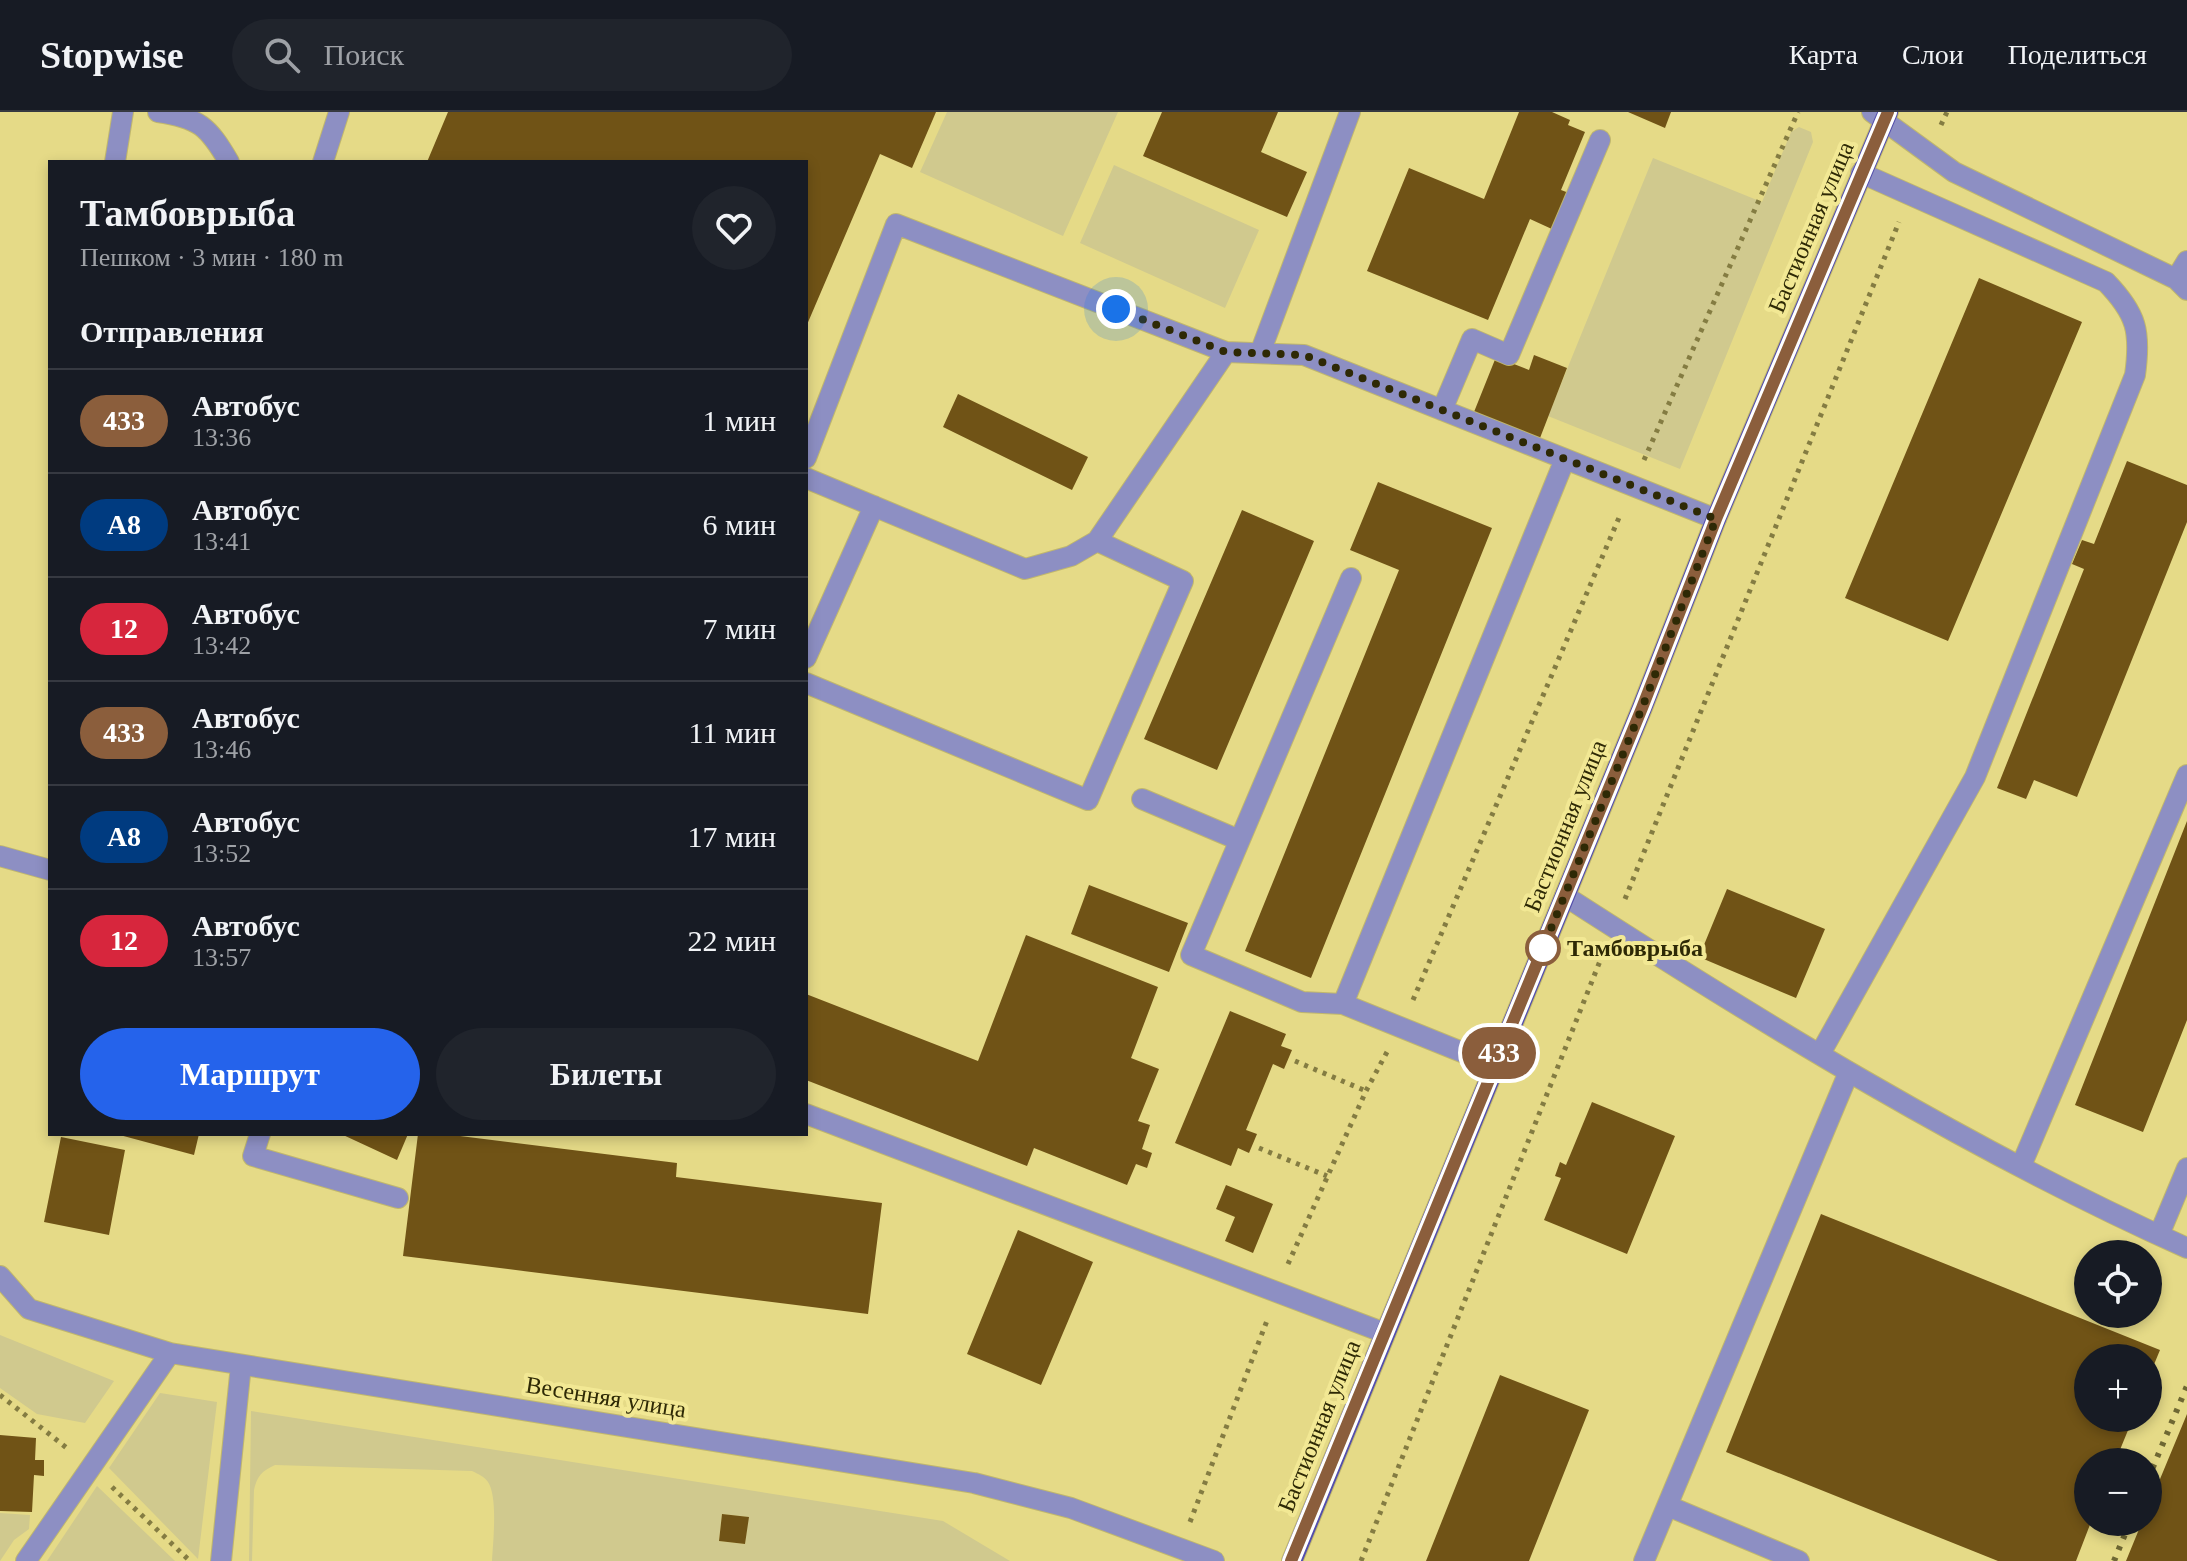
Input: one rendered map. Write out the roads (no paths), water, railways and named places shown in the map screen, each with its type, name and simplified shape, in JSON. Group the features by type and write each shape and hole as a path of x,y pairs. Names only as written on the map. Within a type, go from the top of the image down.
{"main road":[{"name":"Бастионная улица","path":"1292,1561 1716,519 1861,173 1881,115"}],"street":[{"path":"115,160 123,112"},
{"path":"158,112 193,114 213,135 228,160"},
{"path":"324,160 339,112"},
{"path":"1260,353 1350,112"},
{"path":"1881,115 1954,172 2182,285 2187,261"},
{"path":"1442,410 1472,339 1509,355 1600,140"},
{"path":"1820,1054 1975,777 2135,375 2139,347 2137,326 2124,300 2106,282 1861,173"},
{"path":"808,453 896,224 1226,352 1304,355 1716,519"},
{"path":"808,479 1025,569 1062,560 1097,541 1226,352"},
{"path":"1343,1004 1565,459"},
{"path":"808,654 874,506"},
{"path":"808,684 1088,800 1183,581 1097,541"},
{"path":"1351,578 1191,955 1302,1002 1343,1004 1494,1065"},
{"path":"2021,1166 2187,775"},
{"path":"1142,799 1239,840"},
{"path":"0,856 48,869"},
{"path":"1565,896 1848,1074 2021,1166 2187,1248"},
{"path":"1644,1561 1848,1074"},
{"path":"808,1115 1385,1333"},
{"path":"259,1136 253,1156 398,1198"},
{"path":"2159,1235 2187,1168"},
{"name":"Весенняя улица","path":"0,1276 29,1309 170,1353 974,1483 1071,1508 1214,1561"},
{"path":"26,1561 170,1353"},
{"path":"221,1561 241,1365"},
{"path":"1668,1506 1799,1561"}],"railway":[{"path":"2161,1448 2187,1386"},
{"path":"2114,1561 2124,1536"}],"place":[{"name":"Тамбоврыба","path":"1543,948"}]}
